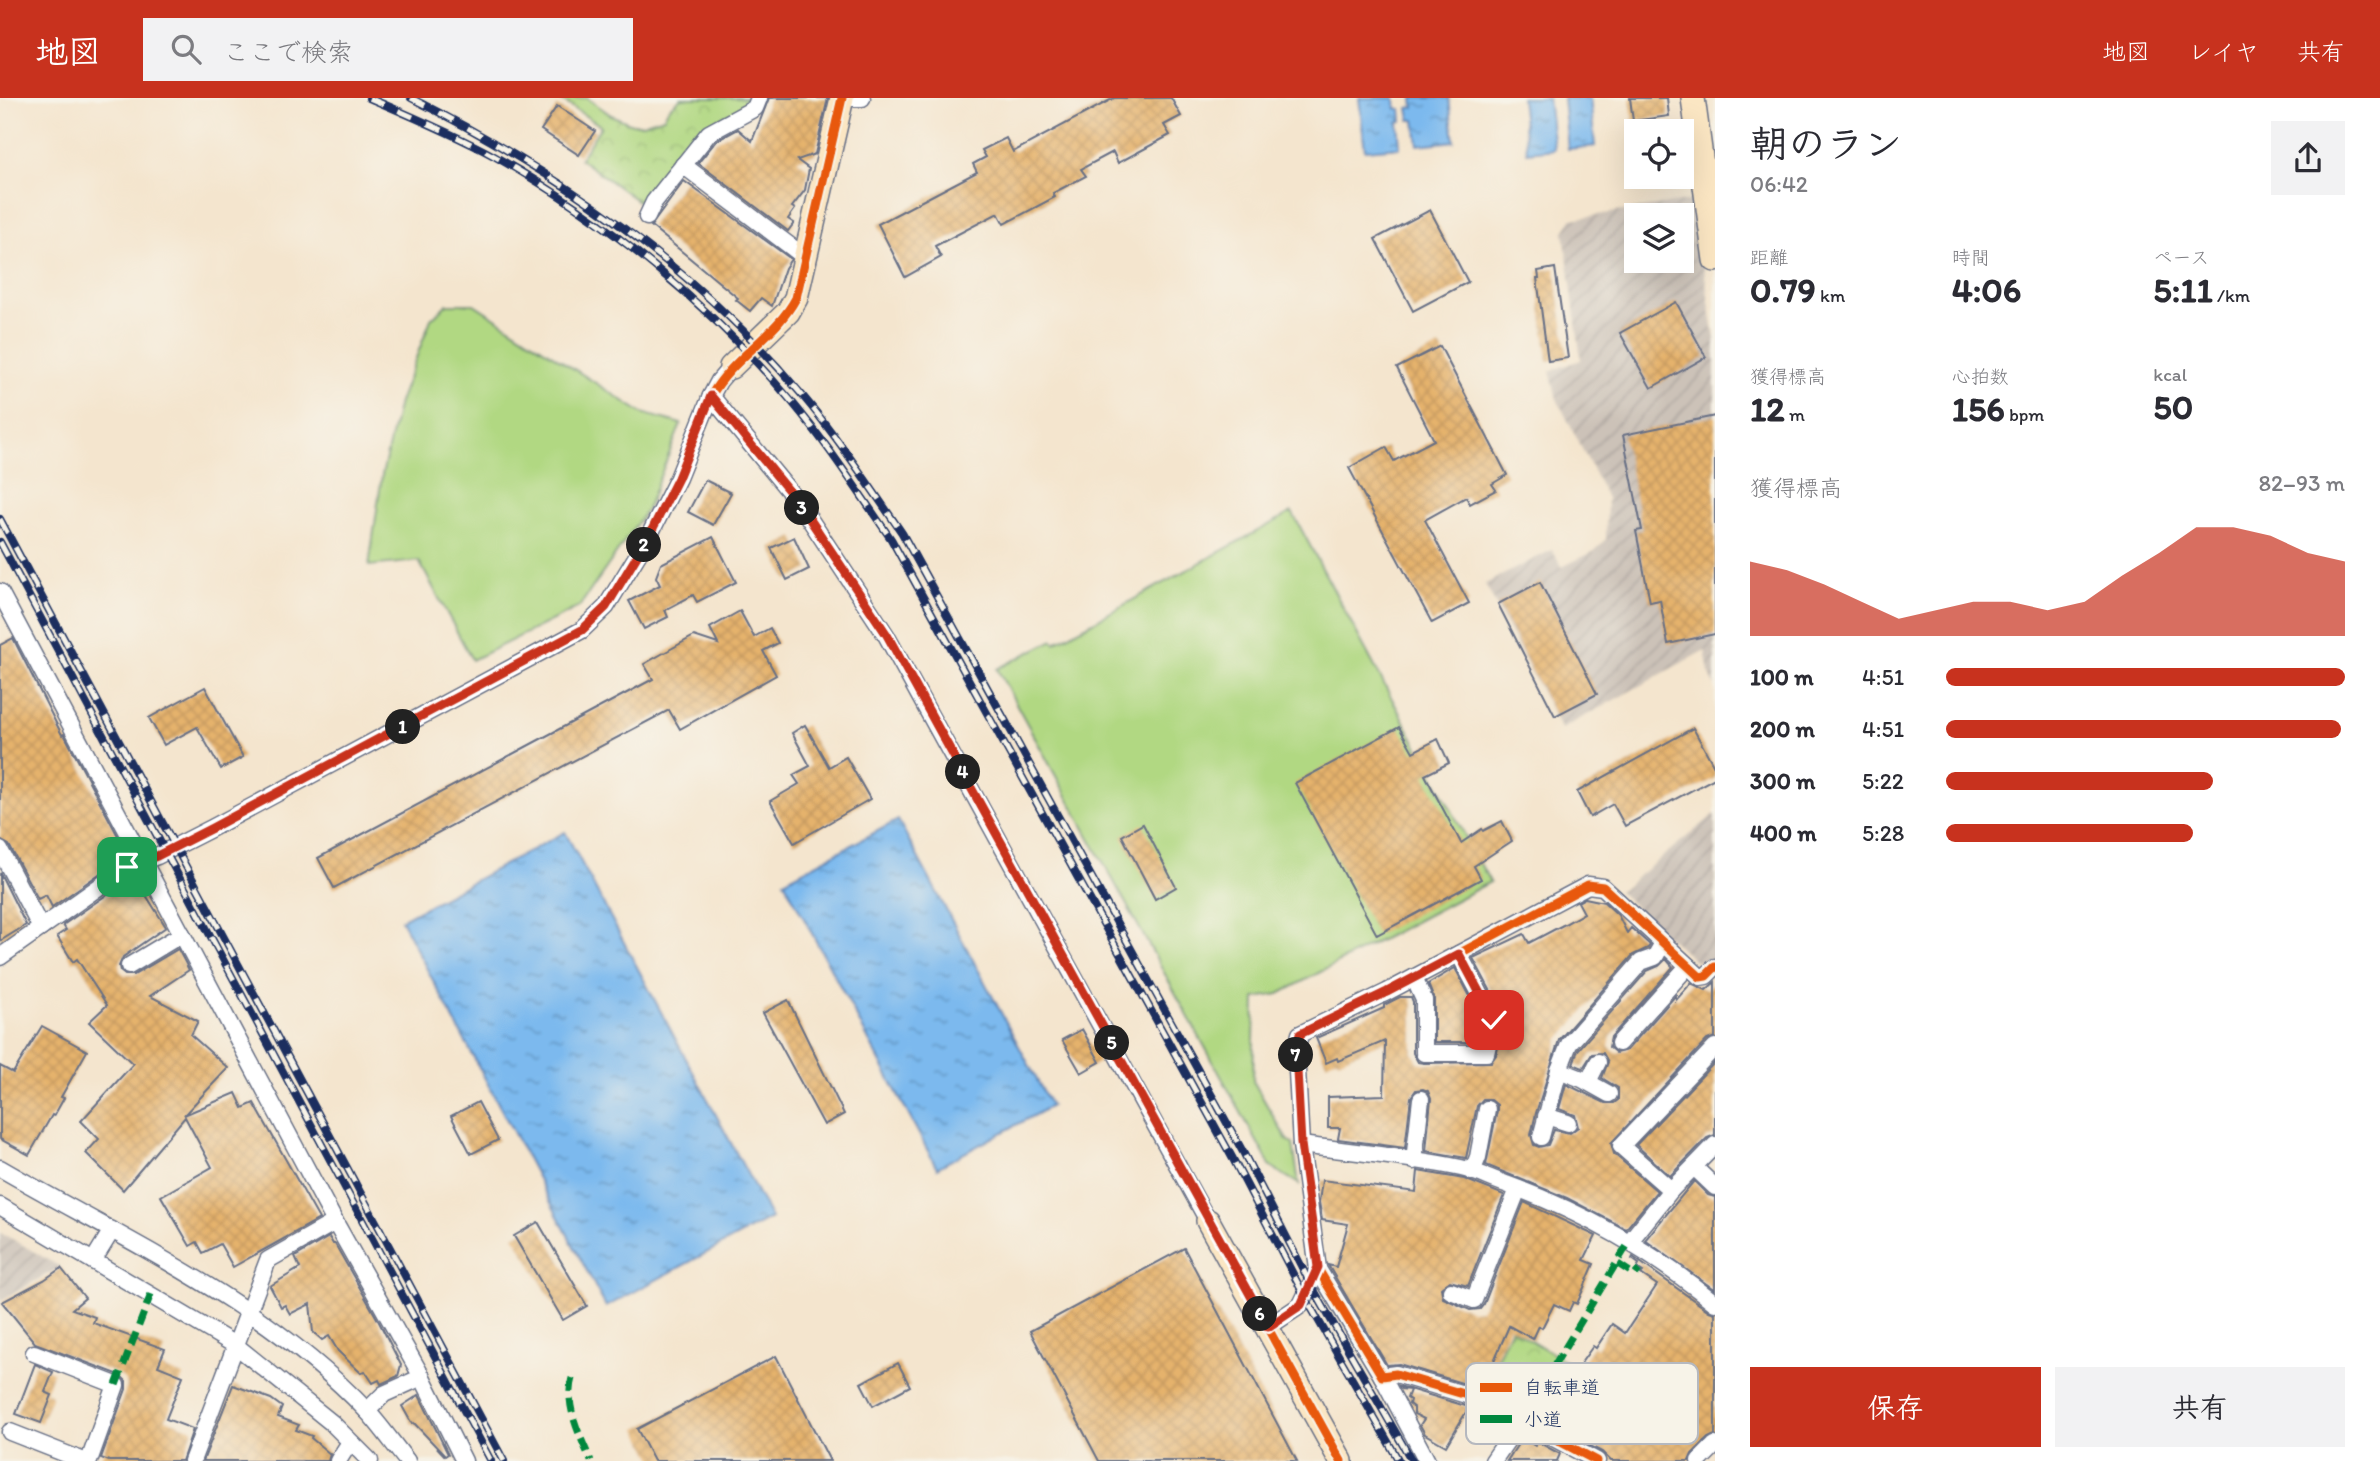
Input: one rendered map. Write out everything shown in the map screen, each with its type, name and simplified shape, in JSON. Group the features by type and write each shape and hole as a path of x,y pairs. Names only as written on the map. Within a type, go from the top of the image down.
{"street":[{"path":"647,217 654,202 709,133 755,108 759,98"},
{"path":"0,957 127,867 157,856 212,828 582,630 606,607 648,538 678,478 711,396 731,367 789,312 796,298 844,98 862,98"},
{"path":"1693,98 1715,260"},
{"path":"682,165 806,258"},
{"path":"711,396 799,503 887,635 1341,1461"},
{"path":"0,592 6,620 143,861 335,1222 422,1377 464,1461"},
{"path":"0,850 41,928"},
{"path":"1427,1461 1382,1376 1318,1269 1301,1144 1296,1052 1300,1034 1414,978 1588,885 1603,887 1700,977 1706,976 1715,967"},
{"path":"129,966 182,933"},
{"path":"1541,1137 1569,1044 1641,962 1655,957 1662,943"},
{"path":"1414,978 1424,1000 1424,1053 1486,1053 1494,1020 1459,954"},
{"path":"1619,1043 1688,966"},
{"path":"1671,1190 1621,1146 1715,1047"},
{"path":"1588,1082 1598,1062"},
{"path":"1559,1070 1609,1094"},
{"path":"1414,1161 1421,1099"},
{"path":"1472,1172 1478,1157 1487,1109"},
{"path":"1546,1116 1567,1123"},
{"path":"1301,1144 1472,1172 1567,1207 1630,1241 1715,1303"},
{"path":"1630,1241 1671,1190 1715,1145"},
{"path":"1694,1167 1715,1187"},
{"path":"0,1168 112,1230 248,1311 317,1366 367,1412 407,1461"},
{"path":"1451,1291 1474,1300 1518,1189"},
{"path":"0,1206 235,1345 323,1415 370,1461"},
{"path":"192,1461 268,1260 335,1222"},
{"path":"93,1261 112,1230"},
{"path":"1268,1327 1301,1305 1318,1269"},
{"path":"10,1432 86,1461 116,1385 34,1353"},
{"path":"1382,1376 1396,1374 1466,1395"},
{"path":"367,1412 384,1394 422,1377"},
{"path":"338,1461 350,1442"},
{"path":"1493,1461 1505,1444"},
{"path":"1565,1444 1597,1461"},
{"path":"1699,1461 1715,1445"}],"shaded area":[{"path":"1694,206 1715,340 1715,686 1705,650 1561,729 1485,584 1552,550 1562,567 1595,551 1606,540 1607,498 1557,399 1550,371 1581,360 1564,232 1572,219 1624,211 1624,273 1694,273"},
{"path":"1715,814 1715,955 1711,960 1696,962 1619,892"},
{"path":"0,1233 14,1240 60,1267 0,1301"}],"green space":[{"path":"558,98 587,98 611,115 632,124 642,124 664,117 669,108 681,98 750,98 748,105 701,128 648,200 638,201 580,159 601,126"},
{"path":"447,304 474,304 642,413 681,424 647,509 579,607 472,660 419,561 369,566 382,475 399,402 431,319"},
{"path":"1292,512 1490,882 1279,994 1255,998 1253,1081 1287,1140 1293,1144 1299,1184 1271,1167 997,669 1053,640 1055,643"},
{"path":"1511,1328 1568,1363 1495,1363"}],"water":[{"path":"1359,98 1395,98 1396,109 1401,109 1402,121 1398,122 1400,147 1365,150"},
{"path":"1413,98 1449,98 1454,141 1418,145 1415,120 1410,120 1408,108 1414,107"},
{"path":"1521,98 1548,98 1554,149 1527,152"},
{"path":"1563,98 1590,98 1595,146 1568,149"},
{"path":"898,820 1051,1106 937,1168 784,881"},
{"path":"565,832 771,1218 606,1307 401,920"}],"building":[{"path":"769,98 828,98 815,154 797,160 809,169 805,190 792,207 795,209 788,219 794,223 788,231 698,163 716,141 738,129 752,141"},
{"path":"1114,98 1171,98 1181,116 1164,125 1170,135 1118,163 1113,152 1081,169 1086,176 1053,193 1055,197 1004,224 998,213 935,246 941,257 905,277 878,224 977,172 973,164 986,157 982,150 1006,138 1013,152"},
{"path":"1630,98 1667,98 1669,116 1633,119"},
{"path":"557,106 595,131 579,155 541,130"},
{"path":"684,181 791,259 785,268 772,306 761,298 750,311 651,226"},
{"path":"1430,210 1468,282 1413,311 1375,239"},
{"path":"1555,268 1568,358 1548,361 1537,278 1538,271"},
{"path":"1676,302 1706,357 1651,388 1620,333"},
{"path":"1440,346 1507,475 1492,484 1496,490 1470,504 1466,497 1425,520 1469,603 1432,623 1349,468 1386,447 1394,461 1434,440 1397,368"},
{"path":"1715,416 1715,634 1668,644 1660,600 1650,602 1636,531 1642,530 1623,435"},
{"path":"705,480 731,493 713,525 688,512"},
{"path":"713,537 736,582 697,602 693,595 665,610 668,617 644,629 629,601 660,585 656,577 661,564"},
{"path":"794,537 809,569 787,580 771,548"},
{"path":"1540,582 1597,694 1555,716 1498,604"},
{"path":"740,611 754,637 770,628 778,643 763,651 776,675 680,729 669,710 334,888 318,858 653,679 644,664 694,636 718,644 710,628"},
{"path":"13,638 62,735 64,734 118,836 116,842 123,854 120,855 122,858 52,907 46,895 38,899 9,845 0,840 0,645"},
{"path":"205,687 243,757 221,769 197,727 164,745 149,718"},
{"path":"805,725 829,767 846,757 870,799 794,843 770,801 799,784 793,775 810,766 792,733"},
{"path":"1399,727 1413,752 1438,739 1449,763 1425,775 1461,843 1482,829 1483,831 1502,821 1512,841 1474,866 1481,879 1377,935 1295,783"},
{"path":"1693,728 1715,768 1715,778 1625,826 1613,804 1590,817 1577,792"},
{"path":"1143,824 1176,887 1155,899 1122,836"},
{"path":"0,873 26,925 0,941"},
{"path":"134,876 166,927 123,957 120,971 125,975 134,975 178,949 189,970 150,996 198,1021 191,1035 228,1068 184,1115 236,1093 243,1108 254,1103 319,1219 233,1267 220,1244 203,1253 197,1242 190,1246 161,1196 212,1167 185,1117 123,1190 86,1153 99,1139 81,1121 133,1064 89,1022 107,1005 77,959 73,962 57,936 66,930 63,925"},
{"path":"1585,898 1604,902 1618,915 1627,933 1631,928 1650,945 1633,955 1559,1040 1536,1113 1531,1135 1534,1145 1548,1145 1554,1130 1570,1133 1578,1127 1575,1115 1559,1109 1566,1084 1605,1103 1618,1100 1618,1088 1602,1078 1608,1062 1603,1053 1592,1054 1583,1068 1573,1064 1578,1050 1647,971 1659,966 1666,959 1673,967 1611,1037 1609,1047 1616,1053 1627,1050 1676,995 1676,1000 1691,983 1706,990 1715,982 1715,1037 1707,1040 1611,1143 1614,1154 1657,1191 1626,1229 1567,1198 1486,1165 1497,1111 1497,1105 1490,1099 1483,1099 1477,1106 1466,1158 1426,1151 1431,1099 1428,1091 1423,1089 1416,1090 1411,1097 1405,1148 1338,1139 1340,1128 1328,1128 1328,1097 1384,1095 1385,1041 1338,1061 1337,1058 1326,1063 1316,1038 1384,1008 1384,1005 1400,997 1411,997 1413,1053 1418,1062 1491,1062 1496,1055 1504,1016 1473,958 1524,934 1529,943 1563,925 1584,913 1578,902"},
{"path":"1455,968 1483,1021 1478,1042 1434,1042 1434,999 1428,984"},
{"path":"788,1000 844,1114 824,1125 763,1013"},
{"path":"42,1026 87,1051 61,1097 64,1098 54,1116 52,1115 29,1155 0,1139 0,1066 13,1073"},
{"path":"1082,1029 1100,1062 1081,1073 1062,1040"},
{"path":"1715,1062 1715,1135 1707,1138 1670,1176 1636,1145"},
{"path":"478,1102 498,1140 471,1154 451,1116"},
{"path":"1418,1171 1464,1179 1504,1195 1468,1286 1450,1281 1441,1288 1443,1298 1470,1310 1480,1309 1484,1304 1524,1202 1596,1236 1584,1260 1594,1264 1577,1304 1573,1302 1569,1311 1554,1304 1533,1339 1509,1326 1493,1363 1466,1363 1466,1384 1399,1364 1387,1365 1328,1265 1336,1267 1348,1224 1322,1220 1319,1202 1322,1180 1416,1192"},
{"path":"1694,1181 1708,1195 1715,1197 1715,1290 1645,1240"},
{"path":"538,1222 587,1306 563,1320 514,1236"},
{"path":"329,1237 401,1365 398,1376 381,1384 379,1380 373,1383 365,1371 361,1373 338,1351 329,1336 322,1340 313,1332 310,1304 290,1314 285,1305 281,1307 270,1286 300,1268 295,1257"},
{"path":"1184,1248 1297,1461 1099,1461 1030,1331"},
{"path":"1633,1257 1715,1313 1715,1435 1708,1438 1692,1454 1689,1461 1611,1461 1602,1452 1587,1444 1698,1444 1698,1363 1581,1363 1593,1346 1596,1348 1612,1324 1625,1333 1657,1285 1641,1274 1643,1272 1637,1268 1639,1264"},
{"path":"61,1268 85,1298 72,1309 95,1317 93,1323 165,1349 158,1366 183,1376 166,1419 193,1429 182,1461 109,1461 101,1458 126,1389 126,1381 120,1375 35,1343 2,1302"},
{"path":"776,1356 830,1461 654,1461 637,1429"},
{"path":"898,1363 910,1386 873,1406 861,1383"},
{"path":"35,1364 53,1372 45,1392 52,1395 41,1423 16,1414"},
{"path":"233,1385 271,1399 282,1407 278,1417 299,1425 296,1430 312,1436 311,1438 330,1454 328,1461 203,1461"},
{"path":"1399,1386 1466,1406 1466,1412 1446,1446 1425,1434 1420,1425 1424,1419 1414,1414 1414,1408 1409,1404 1410,1400 1407,1398 1410,1390 1401,1389"},
{"path":"419,1395 448,1454 445,1456 414,1423 412,1424 402,1406"},
{"path":"1518,1444 1542,1444 1560,1454 1557,1461 1507,1461"}],"railway":[{"path":"369,98 494,156 576,207 616,236 654,266 726,331 792,402 818,435 891,539 1233,1159 1305,1297 1399,1461"},
{"path":"411,98 466,127 571,191 670,265 717,305 761,349 802,395 841,446 902,533 1243,1152 1311,1285 1412,1461"},
{"path":"0,519 504,1461"},
{"path":"0,542 491,1461"}],"marked path":[{"path":"1556,1363 1630,1241"},
{"path":"1618,1264 1635,1275 1639,1270"},
{"path":"116,1385 151,1294"},
{"path":"572,1378 572,1410 591,1461"}],"cycle path":[{"path":"842,98 796,298 788,312 731,370 711,396 799,503 886,635 1341,1461"},
{"path":"1466,1395 1396,1374 1382,1376 1318,1269 1301,1145 1296,1052 1300,1034 1387,992 1588,885 1603,887 1700,977 1706,976 1715,967"},
{"path":"1565,1444 1597,1461"}],"route":[{"path":"127,867 157,856 212,828 582,630 606,607 648,538 678,478 711,396 799,503 887,635 1268,1327 1301,1305 1318,1269 1301,1144 1296,1052 1300,1034 1459,954 1494,1020"}]}
